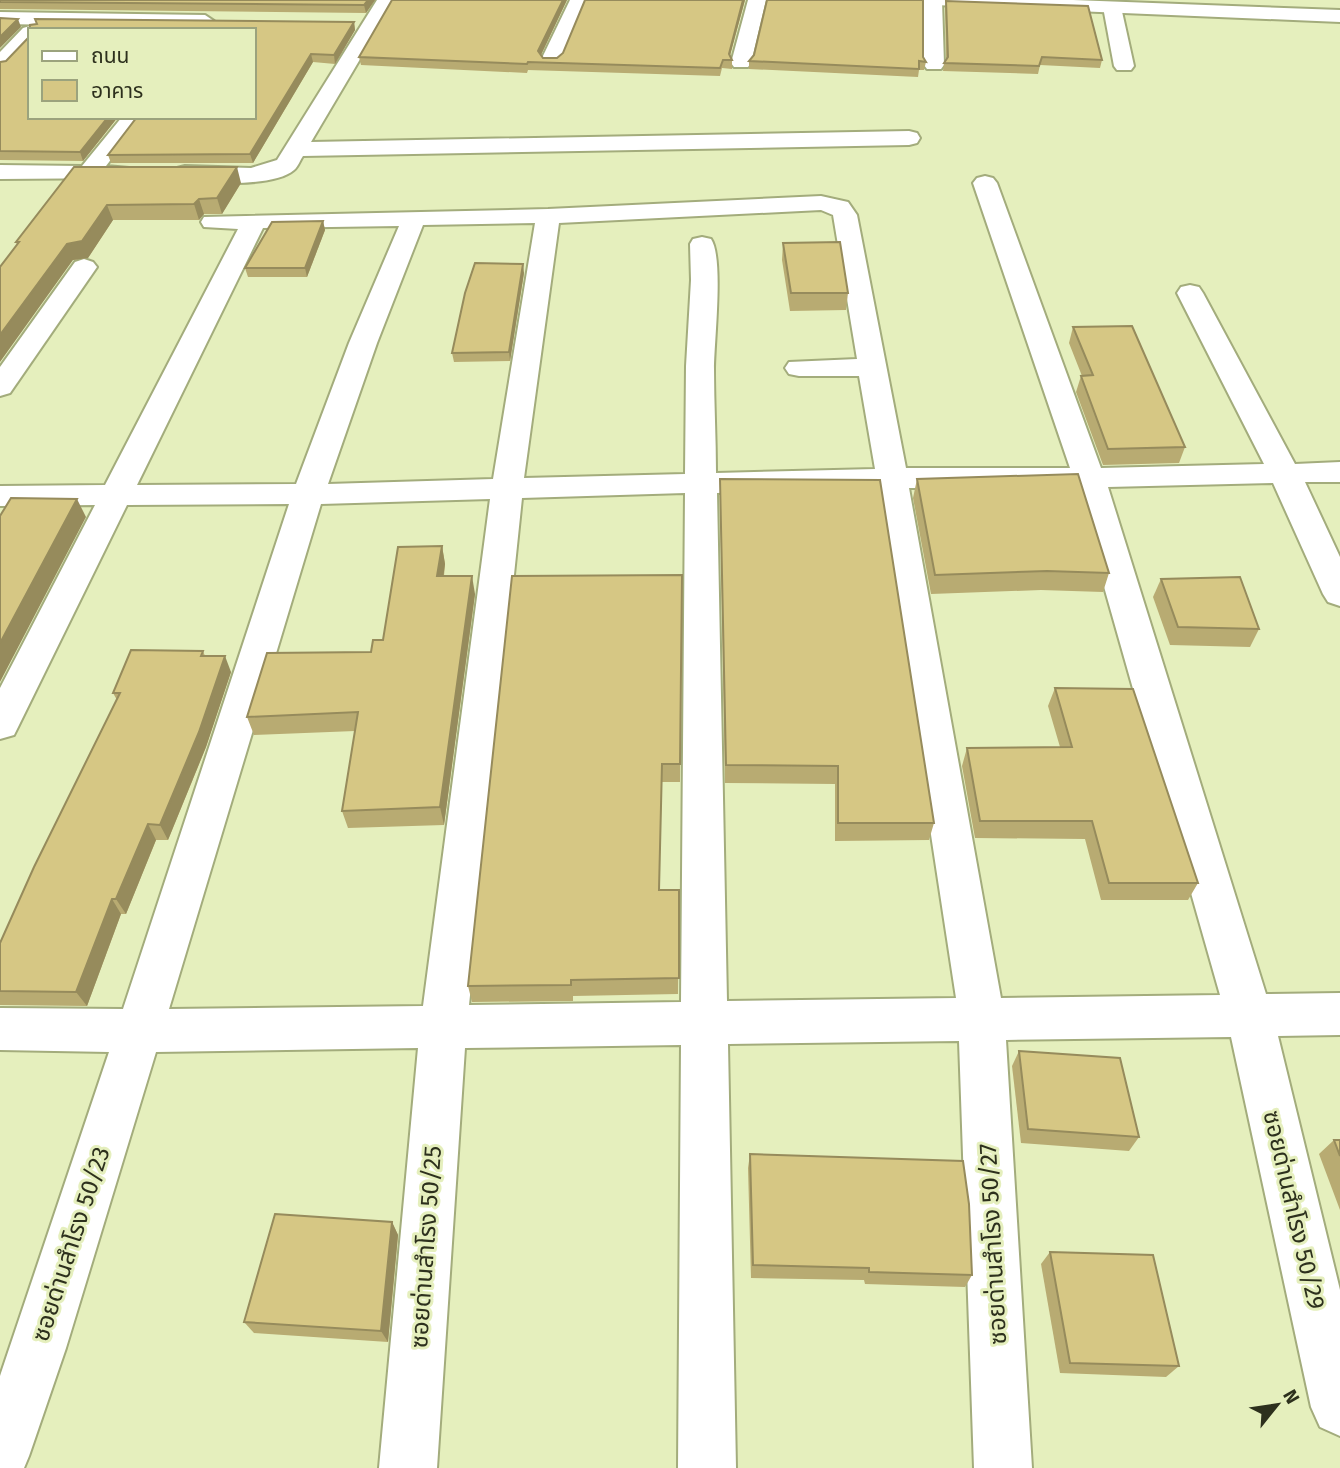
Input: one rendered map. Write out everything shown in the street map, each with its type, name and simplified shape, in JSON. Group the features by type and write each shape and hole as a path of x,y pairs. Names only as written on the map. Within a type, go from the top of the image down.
{"street":[{"path":"166,173 270,172 286,165 386,0"},
{"path":"551,60 579,0"},
{"path":"741,63 757,0"},
{"path":"934,65 934,0 1340,16"},
{"path":"1112,7 1124,66"},
{"path":"0,18 35,27 212,24"},
{"path":"344,22 371,22"},
{"path":"0,63 28,34"},
{"path":"89,172 131,119"},
{"path":"298,149 909,138"},
{"path":"0,172 140,173"},
{"name":"ซอยด่านสำโรง 50/29","path":"985,183 1089,478 1249,1014 1340,1407"},
{"name":"ซอยด่านสำโรง 50/27","path":"548,216 821,203 840,207 845,215 870,367 892,478 982,1019 1003,1468"},
{"path":"213,222 548,216"},
{"name":"ซอยด่านสำโรง 50/25","path":"408,1468 443,1027 507,489 548,216"},
{"name":"ซอยด่านสำโรง 50/23","path":"0,1456 38,1348 307,494 363,343 414,218"},
{"path":"0,725 254,222"},
{"path":"702,244 703,1024 707,1468"},
{"path":"0,387 84,267"},
{"path":"1190,293 1284,472 1340,594"},
{"path":"799,368 870,367"},
{"path":"0,496 117,493 307,494 892,478 1089,478 1340,472"},
{"path":"0,1029 139,1031 1340,1014"}],"building":[{"path":"0,0 368,0 364,5"},
{"path":"392,0 563,0 538,51 543,58 557,58 563,53 585,0 743,0 729,54 732,60 723,60 720,68 359,57"},
{"path":"767,0 923,0 923,57 926,62 919,61 919,69 749,61 754,55"},
{"path":"946,1 1088,6 1102,60 1042,57 1039,66 944,63 948,57"},
{"path":"0,18 18,19 0,37"},
{"path":"35,19 354,22 334,55 311,54 250,154 108,155 135,119 256,119 256,28 30,28 30,25 37,24"},
{"path":"28,38 28,119 106,119 80,152 0,151 0,62 6,61"},
{"path":"74,167 237,167 217,198 199,199 194,204 107,205 82,241 67,244 0,335 0,267"},
{"path":"323,221 305,268 245,268 272,222"},
{"path":"840,242 848,293 791,293 783,243"},
{"path":"475,263 523,264 509,352 452,353 465,293"},
{"path":"1132,326 1185,447 1108,449 1081,376 1093,375 1073,327"},
{"path":"1078,474 1109,573 1047,571 935,575 917,479"},
{"path":"720,479 880,480 934,823 838,823 838,766 726,765"},
{"path":"11,498 77,499 0,643 0,516"},
{"path":"442,546 437,576 472,576 440,807 342,811 358,712 247,717 267,653 371,652 373,640 383,640 398,547"},
{"path":"682,575 680,764 662,764 659,890 679,890 679,978 571,980 571,985 468,986 512,576"},
{"path":"1240,577 1259,629 1178,627 1161,579"},
{"path":"131,650 203,651 201,656 225,656 199,732 160,825 148,824 116,899 112,899 76,992 0,991 0,943 34,867 120,693 113,693"},
{"path":"1055,688 1133,689 1198,883 1109,883 1092,821 980,821 967,748 1072,747"},
{"path":"1019,1051 1120,1058 1139,1137 1028,1129"},
{"path":"1334,1140 1340,1140 1340,1156"},
{"path":"750,1154 963,1161 969,1204 972,1275 869,1272 869,1268 753,1265"},
{"path":"275,1214 392,1222 381,1331 244,1322"},
{"path":"1050,1252 1153,1255 1179,1366 1070,1363"}]}
